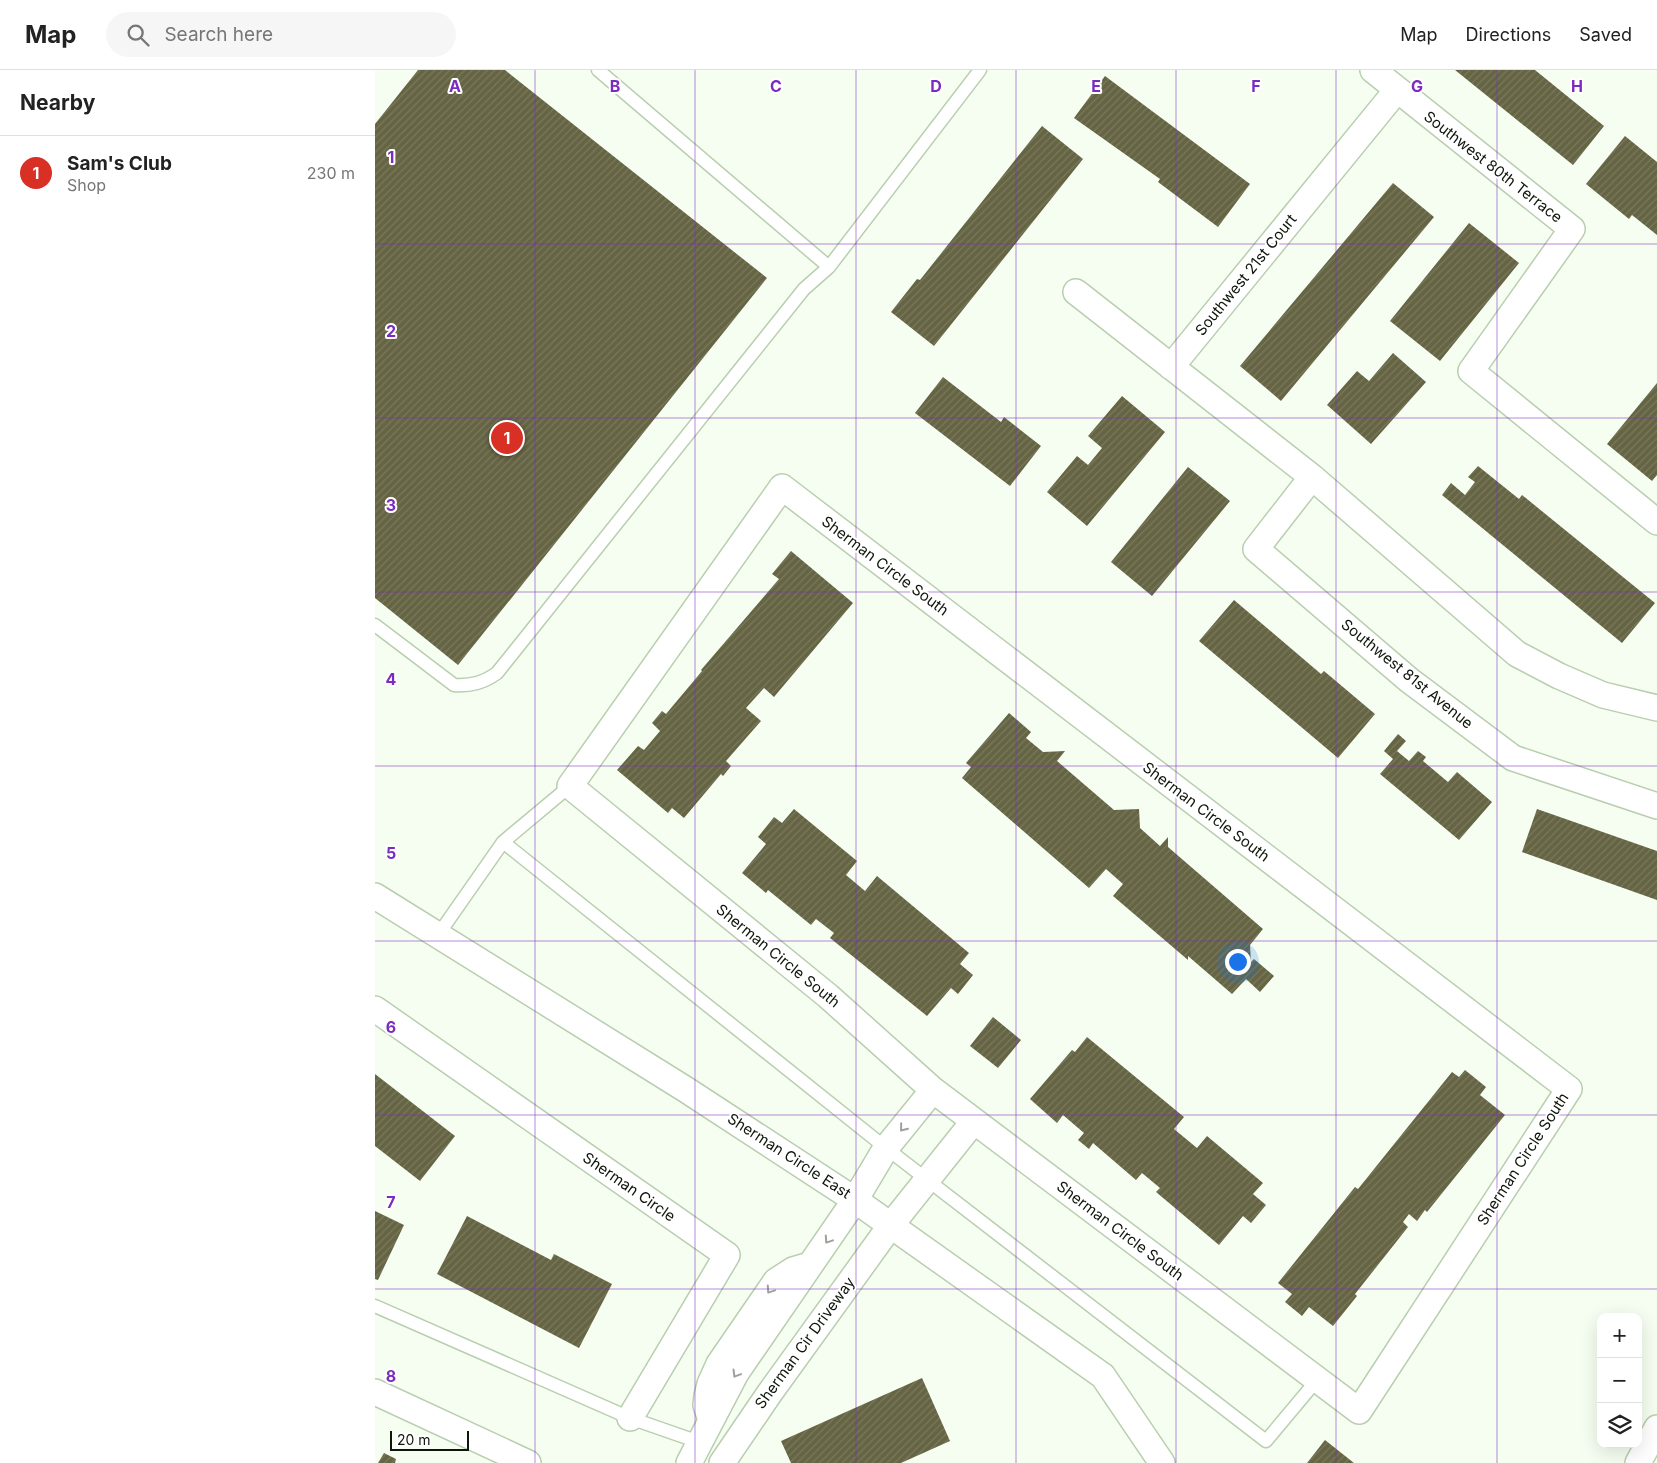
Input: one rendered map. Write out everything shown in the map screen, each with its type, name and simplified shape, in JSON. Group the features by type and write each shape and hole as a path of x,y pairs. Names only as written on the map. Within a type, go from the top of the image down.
{"street":[{"name":"Southwest 80th Terrace","path":"1373,70 1572,229 1471,371 1657,522"},
{"name":"Southwest 21st Court","path":"1171,367 1397,90"},
{"path":"1076,292 1312,477 1517,654 1559,676 1603,695 1657,708"},
{"name":"Southwest 81st Avenue","path":"1312,477 1256,549 1409,680 1513,758 1657,806"},
{"name":"Sherman Circle South","path":"782,487 1569,1089 1359,1411 933,1090 828,996 569,786 782,487"},
{"name":"Sherman Circle East","path":"375,896 685,1089 855,1200 1103,1376 1162,1463"},
{"name":"Sherman Circle","path":"375,1009 727,1255 631,1418"},
{"path":"694,1453 736,1373 855,1200 886,1148 933,1090"},
{"name":"Sherman Cir Driveway","path":"722,1463 798,1353 891,1225 974,1121"},
{"path":"711,1420 706,1405 707,1396 709,1384 719,1364 776,1281 793,1270 810,1266"},
{"path":"765,1332 798,1353"},
{"path":"375,1392 528,1463"},
{"path":"1638,1463 1657,1428"}],"lane":[{"path":"599,70 829,267"},
{"path":"375,626 454,685 469,686 486,681 497,673 805,288 829,267 980,70"},
{"path":"438,935 503,842 569,786"},
{"path":"503,842 886,1148 1266,1441 1317,1380"},
{"path":"375,1306 631,1418 694,1453"}],"building":[{"path":"418,70 505,70 767,278 458,665 375,598 375,124"},
{"path":"1455,70 1535,70 1604,126 1573,165"},
{"path":"1105,76 1250,184 1218,227 1158,182 1160,179 1074,118"},
{"path":"1042,126 1083,159 934,346 891,312 917,279 920,280"},
{"path":"1625,136 1657,162 1657,235 1632,215 1629,219 1586,184"},
{"path":"1393,183 1434,217 1281,401 1240,366"},
{"path":"1469,223 1519,263 1440,361 1390,321"},
{"path":"1393,353 1426,382 1371,444 1327,405 1357,371 1369,381"},
{"path":"943,377 1001,422 1004,417 1041,446 1010,486 915,413"},
{"path":"1657,383 1657,475 1652,481 1607,444"},
{"path":"1122,396 1165,432 1087,526 1047,492 1077,456 1088,465 1102,448 1088,436"},
{"path":"1478,466 1519,499 1522,495 1655,603 1622,643 1442,495 1451,483 1465,495 1475,482 1468,477"},
{"path":"1188,467 1230,501 1152,596 1111,562"},
{"path":"791,551 853,603 774,697 764,688 746,708 761,721 726,761 731,766 723,776 721,774 684,818 672,808 668,813 617,770 638,746 644,750 660,731 652,723 662,711 666,714 779,579 772,574"},
{"path":"1234,600 1321,674 1324,671 1375,714 1338,758 1199,641"},
{"path":"1009,713 1031,732 1026,738 1043,752 1065,751 1057,761 1114,810 1139,809 1140,828 1160,846 1168,837 1168,847 1263,929 1250,945 1251,962 1254,959 1274,976 1260,992 1246,979 1232,994 1188,956 1188,960 1113,896 1123,884 1106,869 1089,888 962,778 971,767 966,763"},
{"path":"1398,734 1406,741 1397,751 1409,761 1418,751 1426,757 1423,761 1448,782 1457,772 1492,802 1459,840 1380,774 1393,759 1384,751"},
{"path":"794,809 857,861 846,875 865,891 877,876 969,953 960,964 973,975 958,994 951,988 927,1016 830,938 834,933 816,919 811,925 768,890 766,893 742,873 766,844 758,837 774,817 782,823"},
{"path":"1537,809 1657,851 1657,900 1522,852"},
{"path":"993,1017 1021,1040 998,1068 970,1046"},
{"path":"1087,1037 1184,1117 1174,1129 1197,1148 1207,1136 1263,1183 1253,1194 1266,1205 1251,1223 1243,1216 1219,1245 1156,1192 1160,1188 1142,1173 1136,1180 1093,1143 1089,1149 1078,1140 1084,1133 1063,1115 1057,1123 1030,1099 1072,1050 1075,1052"},
{"path":"1465,1070 1486,1087 1480,1095 1505,1115 1427,1212 1425,1210 1417,1221 1409,1214 1403,1222 1408,1227 1355,1294 1357,1296 1333,1326 1309,1307 1302,1316 1285,1302 1292,1294 1278,1283 1355,1187 1358,1189 1452,1072 1459,1077"},
{"path":"375,1074 455,1136 420,1181 375,1146"},
{"path":"375,1211 404,1225 378,1280 375,1279"},
{"path":"467,1216 551,1260 554,1254 612,1284 579,1348 437,1274"},
{"path":"922,1378 950,1441 901,1463 791,1463 781,1441"},
{"path":"1325,1440 1354,1463 1307,1463"},
{"path":"384,1453 396,1459 395,1463 378,1463"}],"place":[{"name":"Sam's Club","path":"507,438"}]}
